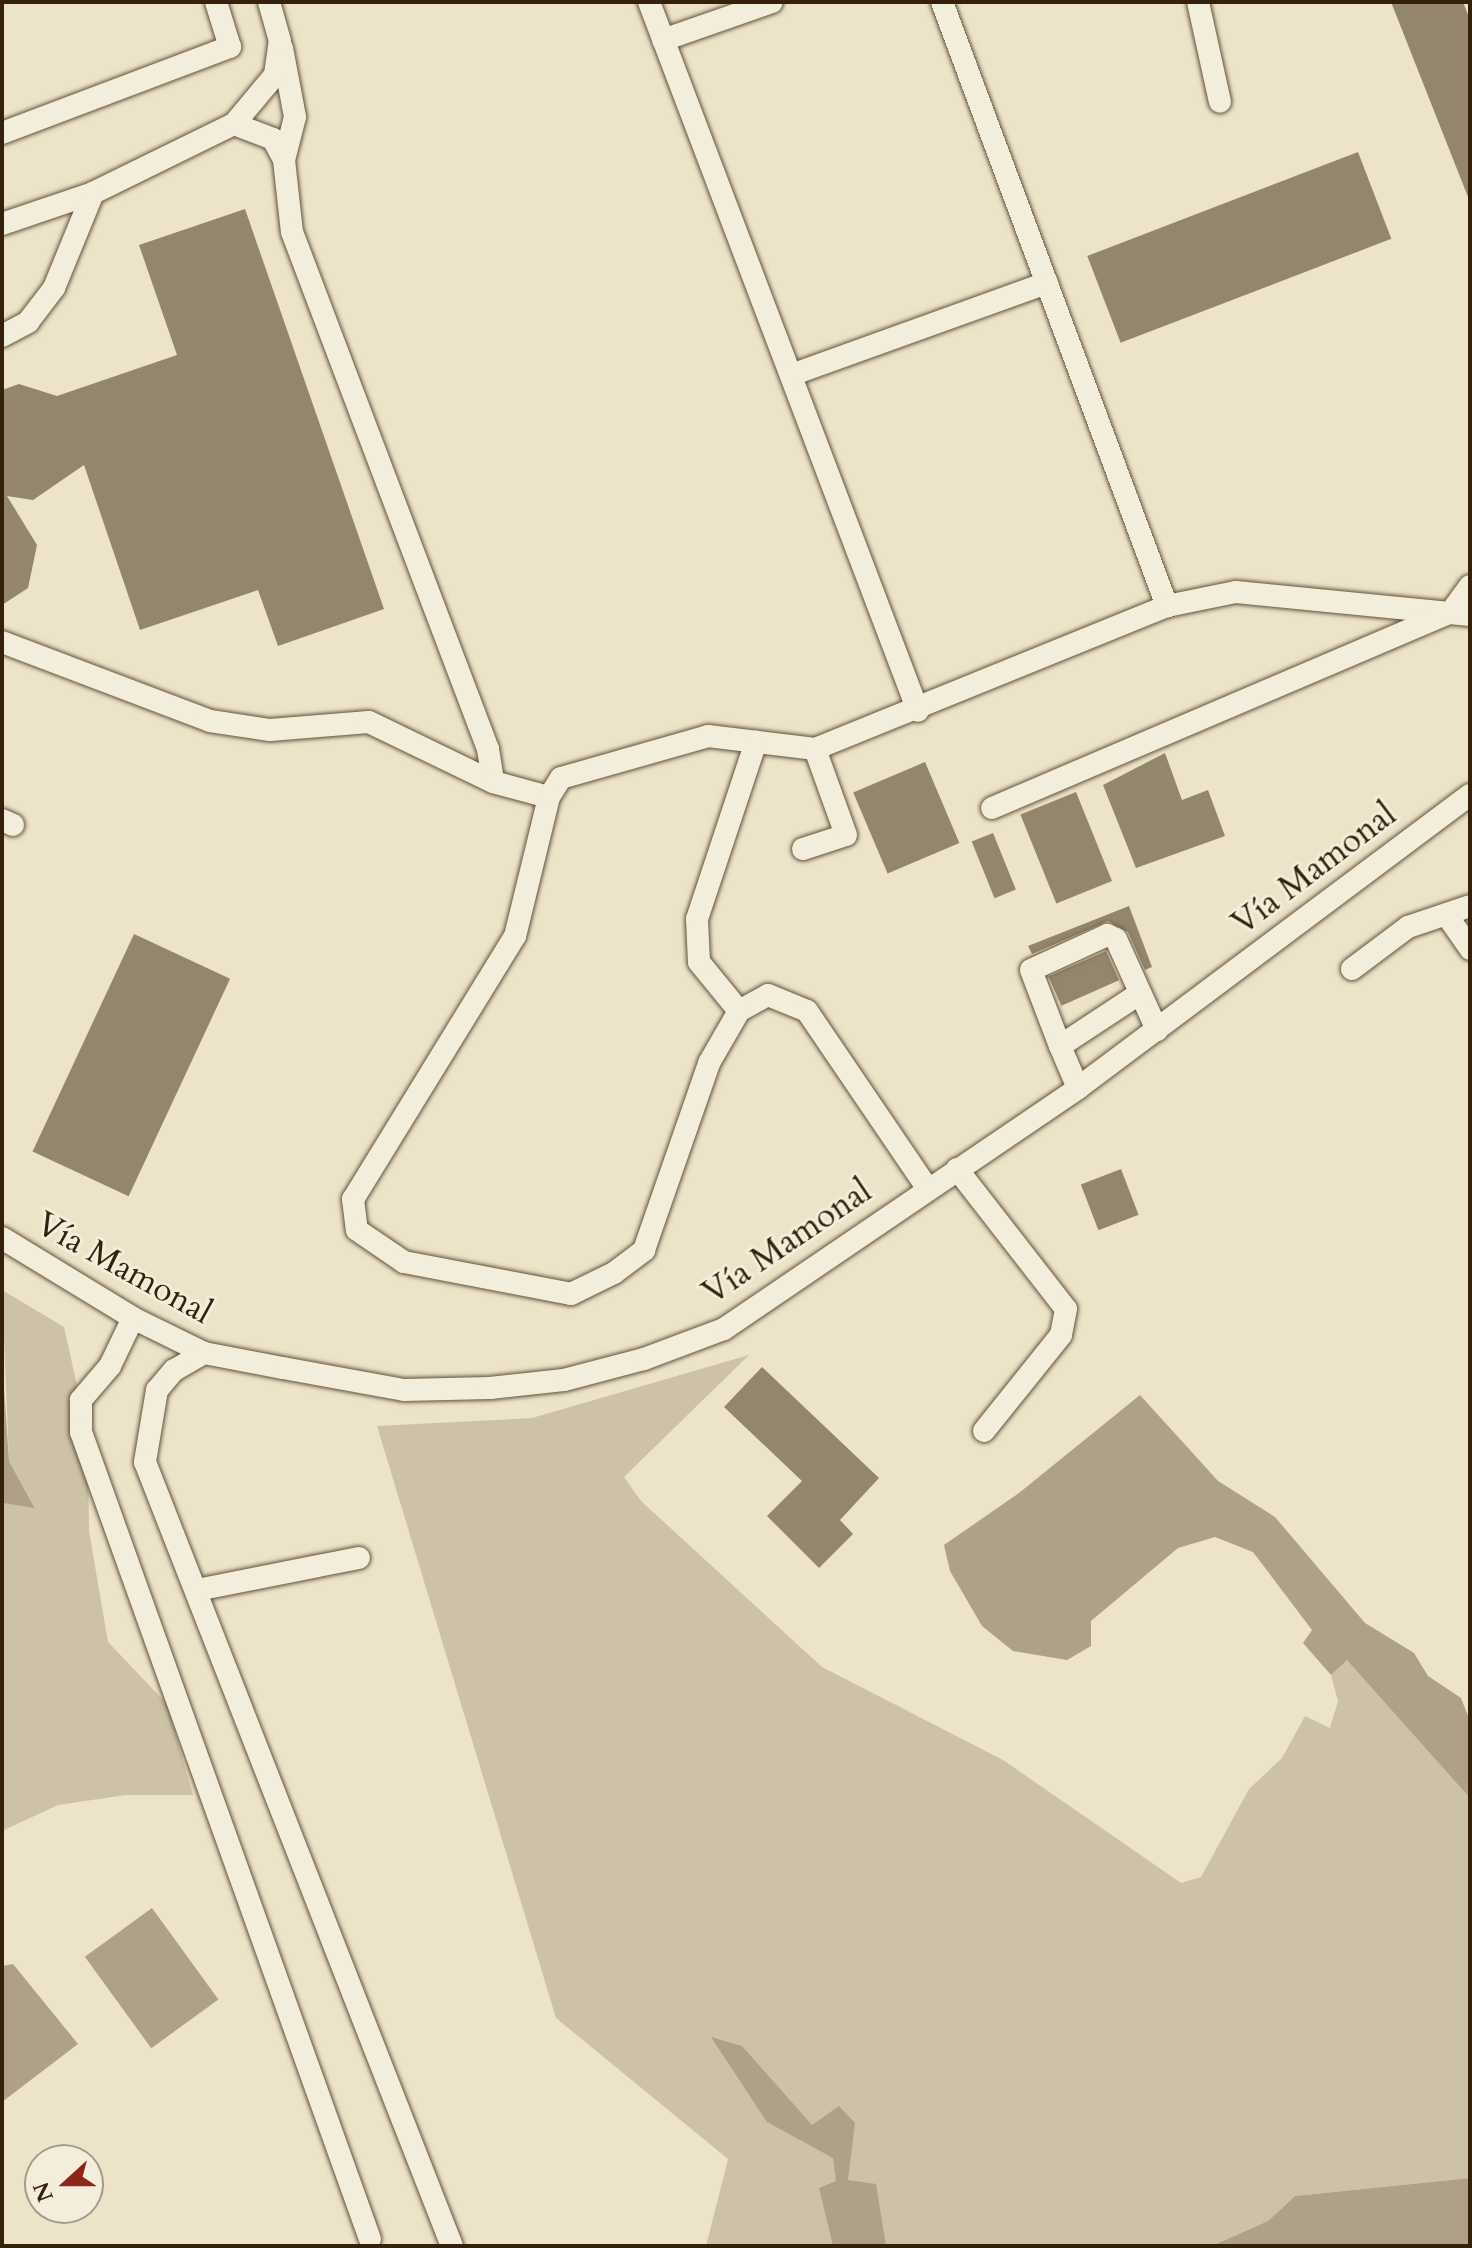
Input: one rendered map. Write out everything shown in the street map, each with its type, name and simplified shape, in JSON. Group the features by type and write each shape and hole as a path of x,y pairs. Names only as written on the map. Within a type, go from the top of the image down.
{"street":[{"path":"2,133 230,47 216,2"},
{"path":"269,2 295,117 284,160 292,232 488,749 493,782"},
{"path":"649,2 918,711"},
{"path":"663,40 772,2"},
{"path":"942,2 1167,606"},
{"path":"1198,2 1220,102"},
{"path":"2,224 93,193 234,124 275,75 280,41"},
{"path":"234,124 273,139 284,160"},
{"path":"2,336 28,322 54,288 93,193"},
{"path":"791,375 1047,283"},
{"path":"992,808 1461,614 1470,586"},
{"path":"928,1189 807,1011 768,995 739,1011 709,1063 644,1250 614,1273 571,1294 404,1262 357,1230 353,1199 515,936 549,797 561,778 708,736 815,749 918,711 1167,606 1236,592 1461,614"},
{"path":"2,642 210,721 270,730 369,722 493,782 549,797"},
{"path":"739,1011 699,962 697,919 756,742"},
{"path":"803,849 846,835 815,749"},
{"name":"Vía Mamonal","path":"2,1238 133,1318 204,1353 404,1390 564,1380 644,1359 724,1329 1078,1088 1470,795"},
{"path":"1352,969 1408,927 1448,917 1470,906"},
{"path":"1448,917 1470,949"},
{"path":"1078,1088 1032,981 1034,965 1110,936 1157,1030"},
{"path":"1060,1046 1139,994"},
{"path":"957,1169 1066,1309 1061,1335 984,1431"},
{"path":"133,1318 110,1366 81,1400 81,1432 370,2239"},
{"path":"204,1353 174,1370 157,1390 145,1462 452,2246"},
{"path":"197,1590 359,1558"}],"shaded area":[{"path":"2,1290 64,1327 88,1435 89,1531 108,1642 167,1704 193,1795 126,1795 58,1805 2,1831 2,1503 35,1507 9,1461"},
{"path":"749,1355 624,1477 641,1501 822,1667 1003,1760 1181,1883 1201,1877 1249,1789 1282,1758 1305,1716 1330,1728 1338,1701 1331,1675 1347,1659 1439,1761 1470,1798 1470,2178 1295,2196 1268,2221 1213,2246 706,2246 728,2159 556,2018 377,1426 532,1418"},
{"path":"2,1359 9,1461 35,1508 2,1503"},
{"path":"1140,1395 1218,1481 1275,1517 1365,1623 1414,1653 1428,1676 1461,1698 1470,1721 1470,1798 1347,1660 1331,1675 1303,1643 1312,1630 1253,1552 1215,1537 1178,1548 1091,1621 1091,1646 1067,1660 1013,1651 982,1626 950,1571 944,1545 1019,1493"},
{"path":"152,1908 218,1999 151,2048 85,1957"},
{"path":"13,1964 78,2044 2,2102 2,1966"},
{"path":"711,2037 742,2046 812,2125 839,2106 855,2123 848,2180 876,2184 886,2246 833,2246 819,2188 836,2181 833,2158 767,2122"},
{"path":"1470,2178 1470,2246 1212,2246 1268,2221 1295,2196"}],"building":[{"path":"1391,2 1463,2 1470,20 1470,202"},
{"path":"1358,152 1391,239 1121,343 1087,256"},
{"path":"245,209 384,609 278,646 258,590 140,630 84,465 33,500 7,496 37,545 28,588 2,605 2,390 19,384 57,396 177,355 139,245"},
{"path":"1165,753 1182,800 1208,790 1225,836 1136,868 1103,785"},
{"path":"925,762 959,843 888,873 853,792"},
{"path":"1076,792 1112,881 1056,903 1020,814"},
{"path":"993,833 1016,890 995,898 972,842"},
{"path":"1129,906 1152,967 1145,970 1128,932 1108,921 1032,954 1028,946"},
{"path":"134,934 230,979 129,1196 33,1152"},
{"path":"1106,951 1119,980 1061,1006 1048,977"},
{"path":"1121,1169 1139,1215 1098,1230 1081,1184"},
{"path":"762,1367 879,1478 840,1520 853,1534 819,1568 767,1516 802,1481 724,1407"}]}
